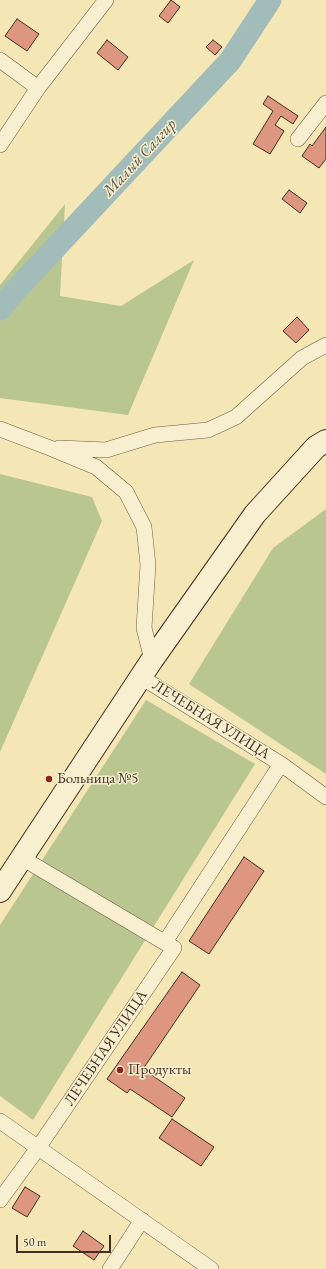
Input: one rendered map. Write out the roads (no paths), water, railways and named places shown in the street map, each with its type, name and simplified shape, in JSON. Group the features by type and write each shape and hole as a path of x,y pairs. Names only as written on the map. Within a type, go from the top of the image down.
{"main road":[{"path":"0,891 147,668 255,514 316,447 326,441"}],"street":[{"path":"0,145 38,88 106,0"},
{"path":"0,60 38,88"},
{"path":"298,139 326,102"},
{"path":"50,448 106,450 155,435 208,430 236,417 302,358 326,344"},
{"path":"0,429 50,448 96,468 126,492 144,527 148,565 144,628 147,668"},
{"name":"ЛЕЧЕБНАЯ УЛИЦА","path":"147,668 326,796"},
{"name":"ЛЕЧЕБНАЯ УЛИЦА","path":"0,1200 38,1148 170,945 281,764"},
{"path":"22,858 170,945"},
{"path":"0,1121 211,1269"},
{"path":"110,1269 142,1220"}],"waterway":[{"name":"Малый Салгир","path":"0,309 13,293 230,61 270,0"}],"place":[{"name":"Больница №5","path":"49,779"},
{"name":"Продукты","path":"120,1070"}]}
